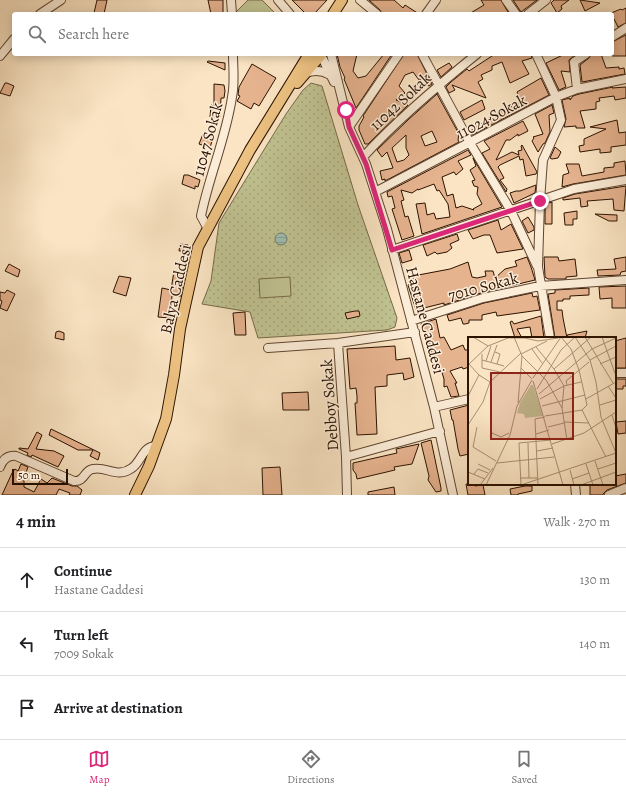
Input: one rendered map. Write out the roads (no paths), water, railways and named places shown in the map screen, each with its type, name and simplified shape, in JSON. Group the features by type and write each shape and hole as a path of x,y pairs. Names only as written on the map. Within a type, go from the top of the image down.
{"main road":[{"path":"334,12 343,0"},
{"path":"340,12 343,0"},
{"name":"Balya Caddesi","path":"135,495 149,466 166,419 174,376 180,329 198,247 250,150 308,56"},
{"name":"Balya Caddesi","path":"280,103 321,56"}],"street":[{"path":"43,12 61,0"},
{"path":"231,0 232,12"},
{"path":"278,0 288,12"},
{"path":"360,0 375,12"},
{"path":"427,12 436,0"},
{"path":"506,0 515,12"},
{"path":"531,12 546,0"},
{"path":"614,36 626,28"},
{"path":"0,56 12,41"},
{"name":"11047 Sokak","path":"208,229 201,216 229,117 233,95 233,56"},
{"name":"Hastane Caddesi","path":"324,56 346,110"},
{"name":"Hastane Caddesi","path":"324,56 346,110 349,127 363,157 375,192 415,332 440,431 453,495"},
{"path":"349,127 398,56"},
{"path":"423,56 470,143 511,211 538,267"},
{"name":"11042 Sokak","path":"363,157 386,132 439,84 474,56"},
{"path":"537,56 556,97 561,120 543,160 540,201 538,267 550,337"},
{"path":"577,90 574,62 583,56"},
{"path":"306,73 311,71 324,71 330,74"},
{"name":"11024 Sokak","path":"375,192 556,97 577,90 626,80"},
{"path":"392,250 574,189 626,180"},
{"name":"7010 Sokak","path":"411,321 483,298 540,286 626,280"},
{"name":"Debboy Sokak","path":"347,495 346,456 338,343 415,332"},
{"path":"268,348 338,343"},
{"path":"616,373 626,374"},
{"path":"434,407 468,399"},
{"path":"346,456 440,431"},
{"path":"0,467 2,461 7,457 16,456 74,481 78,481 92,469 115,473 128,471 136,465 145,450 152,446 156,446"},
{"path":"575,485 576,495"},
{"path":"609,495 626,488"}],"water":[{"path":"279,233 283,233 287,239 283,245 279,245 275,241 275,237"}]}
